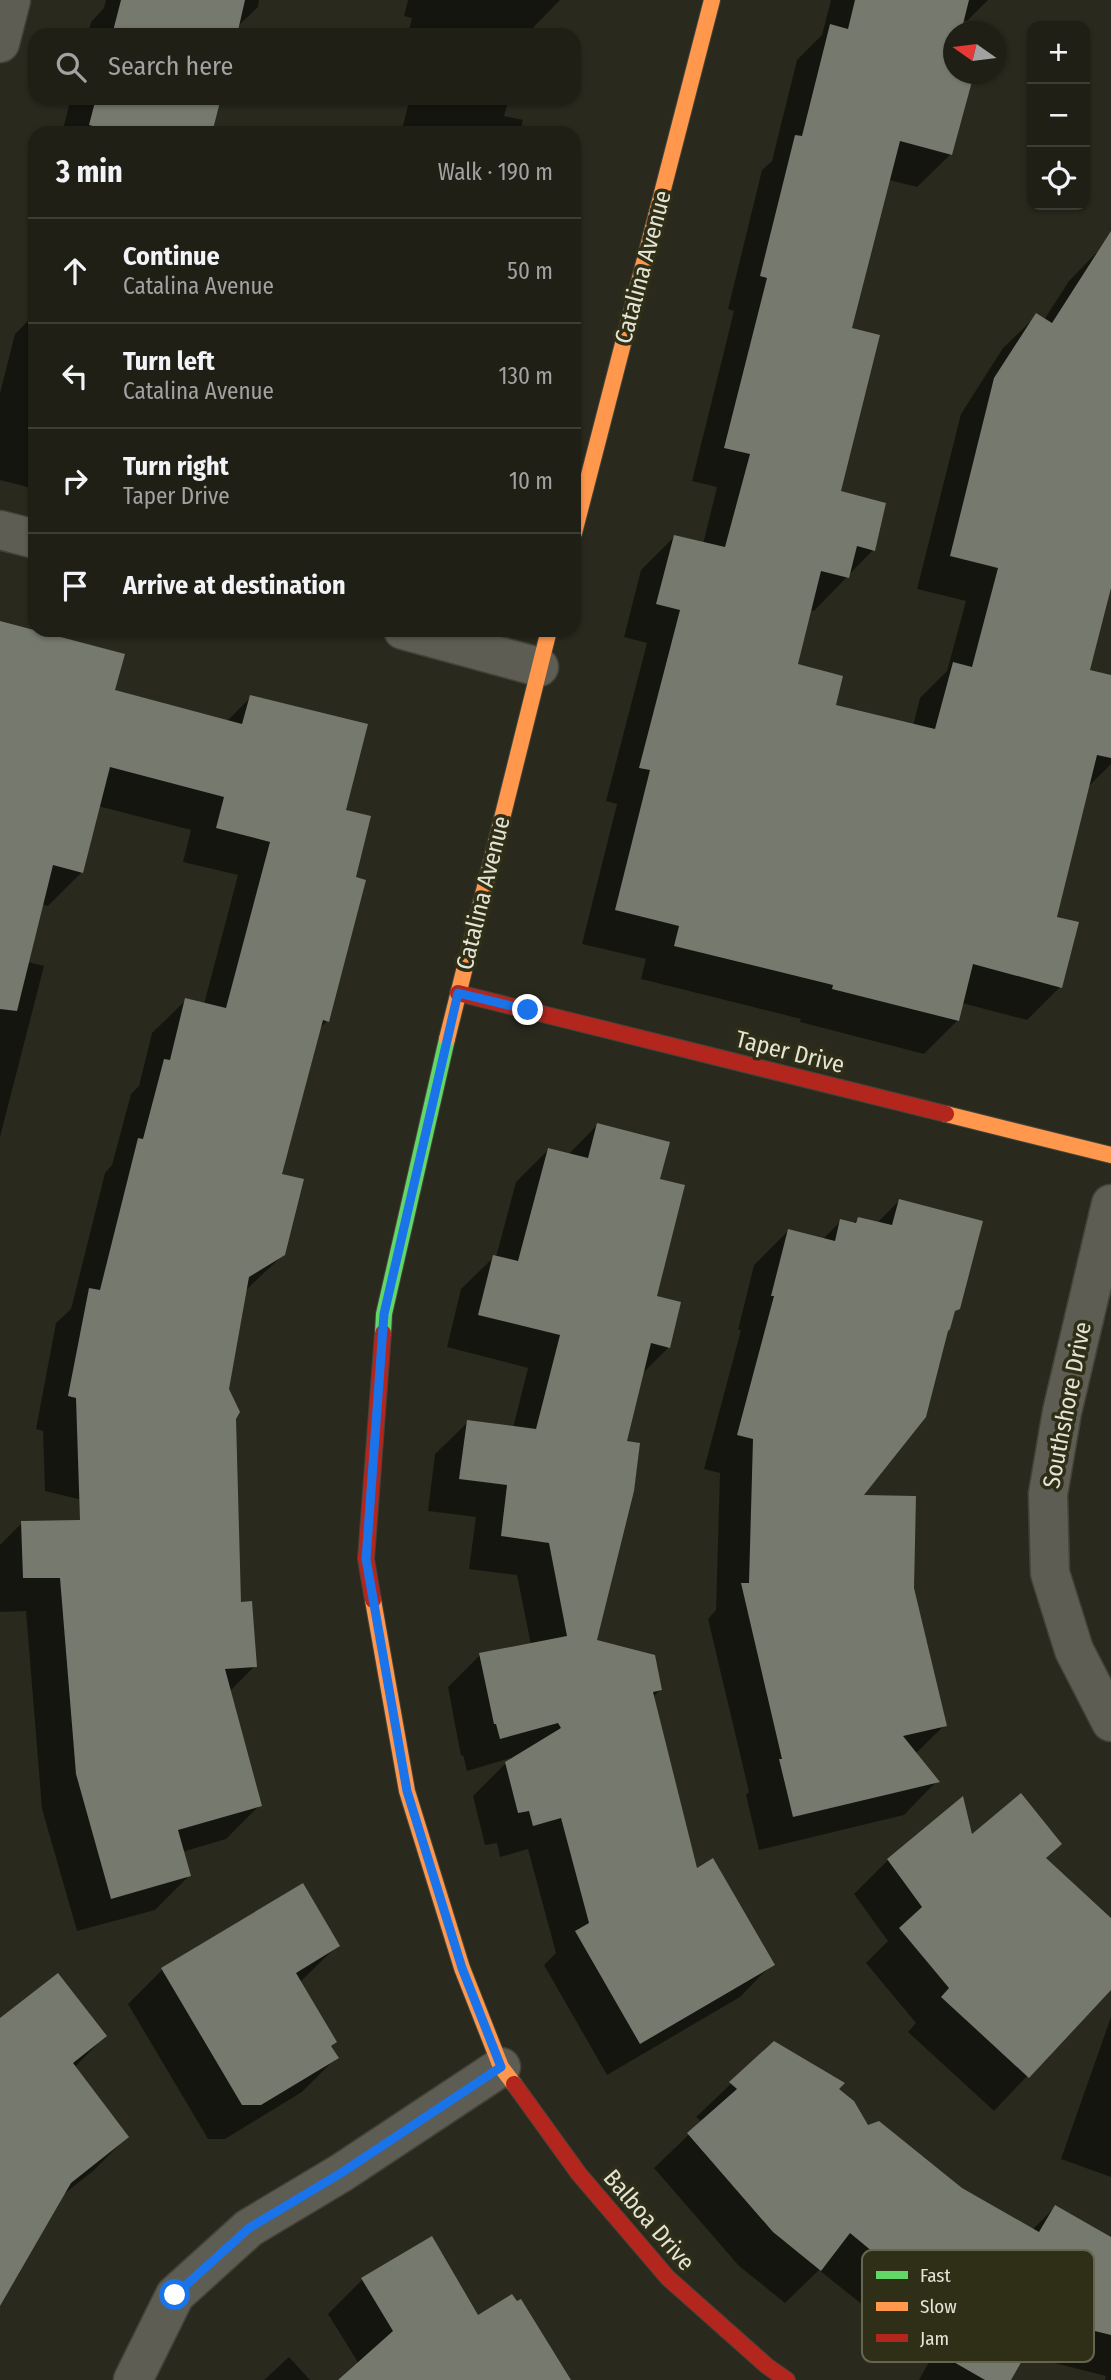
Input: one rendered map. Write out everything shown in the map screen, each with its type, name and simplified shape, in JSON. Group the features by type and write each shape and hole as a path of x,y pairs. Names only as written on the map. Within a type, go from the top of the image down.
{"street":[{"path":"0,43 11,0"},
{"name":"Catalina Avenue","path":"581,506 712,0"},
{"path":"0,530 28,537"},
{"path":"429,637 539,667"},
{"name":"Catalina Avenue","path":"501,2067 462,1968 407,1791 366,1559 384,1314 458,993 547,637"},
{"name":"Taper Drive","path":"458,993 1111,1155"},
{"name":"Southshore Drive","path":"1111,1205 1062,1412 1048,1494 1050,1573 1074,1650 1111,1722"},
{"path":"133,2380 175,2295 249,2228 341,2173 501,2067"},
{"name":"Balboa Drive","path":"501,2067 579,2174 668,2278 767,2366 787,2380"}],"building":[{"path":"121,0 245,0 239,28 114,28"},
{"path":"855,0 969,0 964,21 943,21 943,84 971,84 952,155 900,141 852,328 880,335 841,491 886,503 875,551 857,546 849,578 821,571 798,664 843,676 836,705 935,729 953,662 972,667 998,568 950,556 994,378 1036,313 1052,323 1111,231 1111,588 1090,670 1111,675 1111,758 1097,755 1057,917 1079,922 1062,988 973,964 959,1021 832,989 833,985 674,946 679,926 615,910 650,770 639,768 680,610 656,604 674,535 725,547 750,454 724,448 767,278 760,276 795,135 802,136 830,24 848,29"},
{"path":"94,105 219,105 214,126 89,125"},
{"path":"0,621 28,628 28,637 61,637 125,654 115,690 242,724 250,695 368,724 346,810 371,816 356,877 366,880 329,1022 323,1020 282,1174 304,1179 285,1255 249,1277 229,1389 240,1412 236,1419 241,1602 252,1601 257,1667 225,1669 262,1806 178,1830 191,1876 111,1899 76,1774 60,1578 23,1578 21,1521 80,1520 76,1398 68,1396 89,1288 100,1290 138,1138 143,1139 164,1059 170,1060 185,998 226,1008 270,842 216,828 224,797 110,767 83,873 53,865 17,1011 0,1009"},
{"path":"597,1123 670,1142 660,1179 685,1185 657,1296 681,1302 670,1348 651,1343 627,1441 640,1443 634,1491 597,1640 655,1655 662,1690 653,1692 697,1868 713,1858 775,1965 640,2044 575,1931 589,1923 561,1818 533,1826 529,1811 518,1813 505,1762 561,1728 558,1723 500,1739 494,1724 479,1653 567,1636 549,1543 501,1536 507,1485 459,1479 467,1420 536,1429 560,1335 478,1315 493,1255 518,1261 548,1148 588,1158"},
{"path":"899,1199 983,1221 960,1309 955,1311 948,1331 926,1417 864,1495 916,1496 914,1588 947,1726 903,1736 940,1782 793,1817 741,1583 749,1583 753,1439 737,1435 774,1296 771,1296 788,1229 835,1241 840,1219 856,1223 858,1217 892,1225"},
{"path":"1021,1793 1062,1844 1046,1858 1111,1918 1111,1990 1029,2078 941,1997 949,1988 899,1928 922,1907 887,1859 963,1796 972,1834"},
{"path":"303,1883 340,1946 296,1973 337,2042 331,2046 339,2058 261,2105 242,2105 161,1968"},
{"path":"58,1973 107,2036 73,2063 129,2137 71,2183 0,2306 0,2018"},
{"path":"774,2041 845,2083 839,2089 854,2101 868,2125 879,2121 962,2188 1039,2232 1055,2205 1111,2237 1111,2335 1094,2331 1094,2250 870,2250 850,2233 821,2271 773,2232 687,2133 737,2089 729,2082"},
{"path":"432,2236 478,2315 512,2294 517,2301 521,2299 571,2380 338,2380 393,2331 361,2278"},
{"path":"954,2362 1021,2362 1011,2380 985,2380"}],"traffic: fast":[{"path":"383,1333 384,1314 447,1039"}],"traffic: slow":[{"path":"581,506 712,0"},
{"path":"447,1039 547,637"},
{"path":"946,1114 1111,1155"},
{"path":"373,1600 407,1791 462,1968 501,2067 514,2084"}],"traffic: jam":[{"path":"458,993 946,1114"},
{"path":"373,1600 366,1559 383,1333"},
{"path":"514,2084 579,2174 668,2278 767,2366 787,2380"}],"route":[{"path":"175,2295 249,2228 341,2173 501,2067 462,1968 407,1791 366,1559 384,1314 458,993 528,1010"}]}
